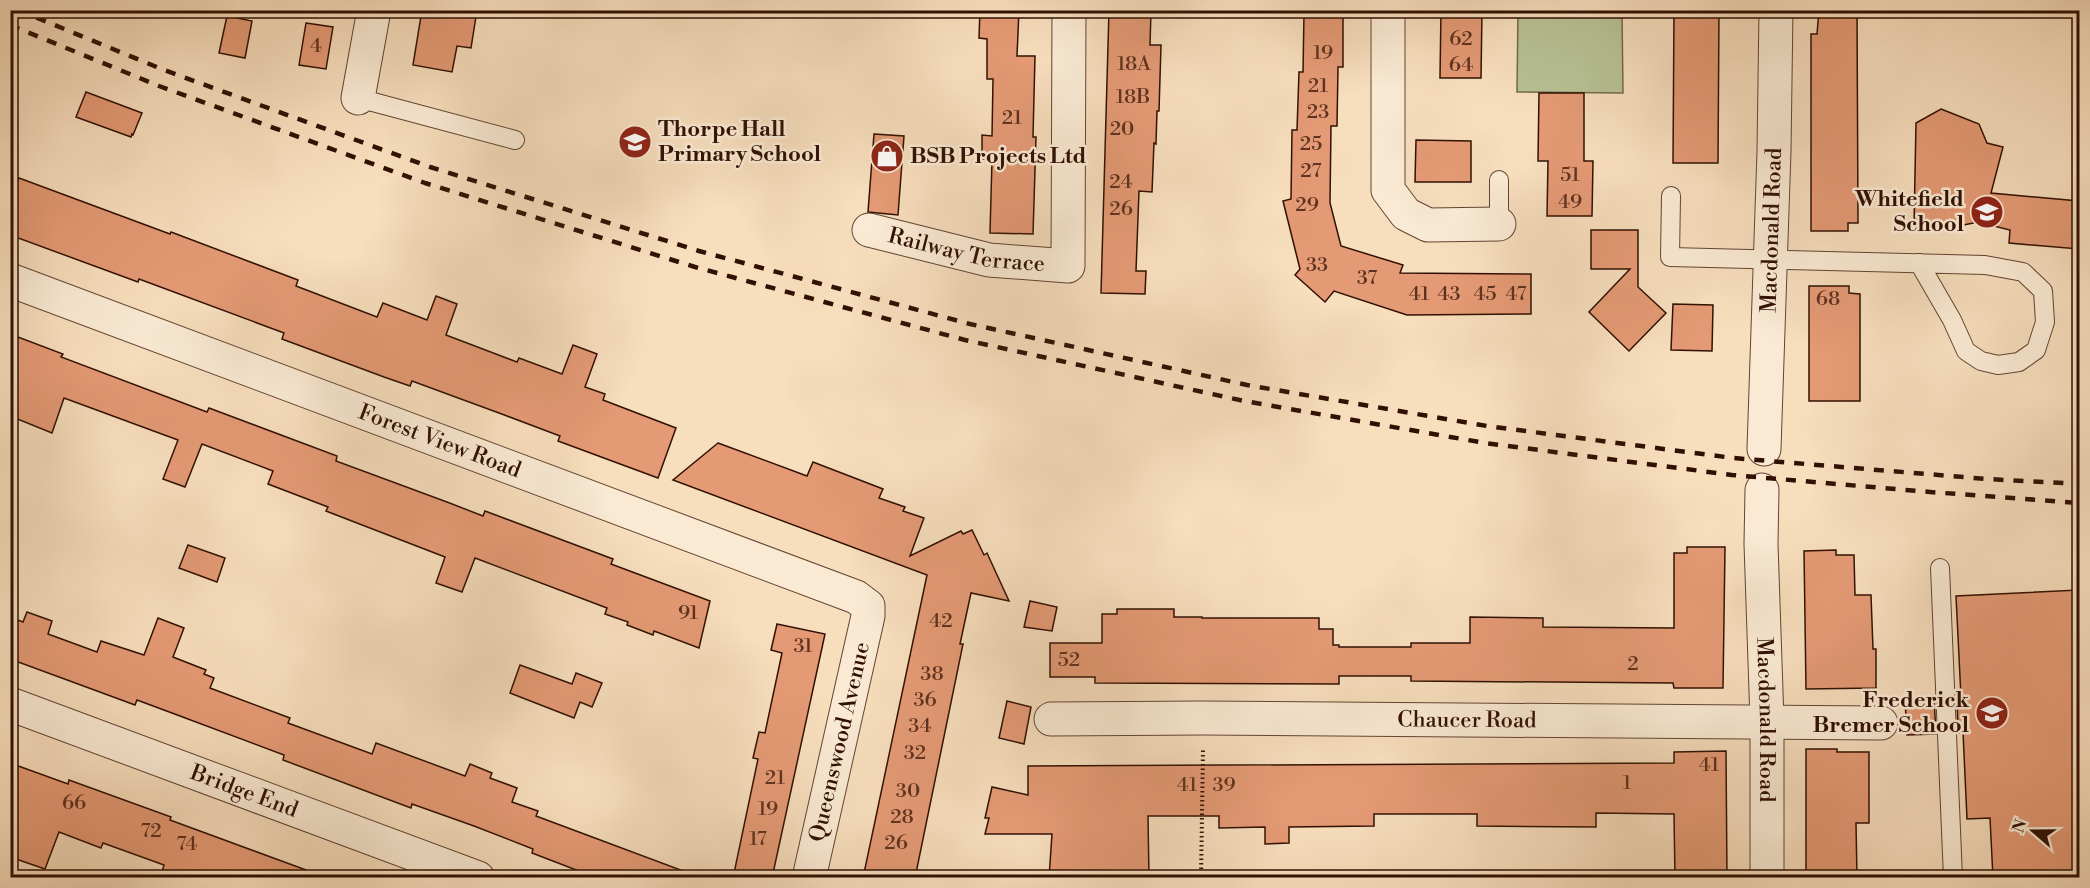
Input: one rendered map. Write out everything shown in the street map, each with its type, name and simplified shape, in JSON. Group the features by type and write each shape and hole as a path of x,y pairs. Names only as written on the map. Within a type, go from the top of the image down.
{"street":[{"path":"358,98 374,10"},
{"name":"Railway Terrace","path":"869,230 989,260 1068,266 1069,10"},
{"path":"1388,10 1388,190 1406,214 1428,225 1499,224"},
{"name":"Macdonald Road","path":"1764,449 1774,151 1776,10"},
{"name":"Forest View Road","path":"10,280 856,597 868,606"},
{"name":"Macdonald Road","path":"1762,490 1761,544 1767,721 1767,878"},
{"name":"Queenswood Avenue","path":"810,878 868,616 868,606"},
{"name":"Bridge End","path":"10,704 478,878"},
{"name":"Chaucer Road","path":"1051,719 1881,723"}],"lane":[{"path":"358,98 515,140"},
{"path":"1499,180 1499,224"},
{"path":"1671,196 1670,257 1919,262 1985,265 2024,272 2043,291 2045,322 2036,350 2019,362 1998,364 1981,361 1966,351 1952,320 1919,262"},
{"path":"1940,568 1953,878"}],"path":[{"path":"1201,878 1203,718"}],"green space":[{"path":"1518,11 1622,11 1623,93 1517,92"}],"building":[{"path":"422,10 477,10 471,48 457,46 452,72 413,65"},
{"path":"980,10 1019,10 1017,56 1035,56 1033,137 1036,137 1033,234 990,233 992,160 982,159 982,135 992,136 993,79 987,79 987,39 979,38"},
{"path":"1109,10 1151,11 1150,45 1161,45 1159,111 1157,111 1156,144 1154,143 1152,192 1139,191 1136,271 1146,271 1145,294 1101,293"},
{"path":"1441,10 1482,10 1481,78 1440,78"},
{"path":"1674,10 1719,10 1718,163 1673,163"},
{"path":"1819,10 1857,10 1858,223 1848,223 1848,231 1811,231 1811,34 1817,34"},
{"path":"1304,13 1343,13 1343,67 1338,67 1337,126 1331,126 1330,203 1341,246 1403,265 1400,273 1531,274 1531,314 1407,315 1334,291 1325,302 1295,275 1300,269 1283,201 1291,199 1292,130 1297,130 1299,72 1303,72"},
{"path":"227,16 252,21 245,58 219,53"},
{"path":"306,23 333,27 326,69 299,65"},
{"path":"86,92 142,113 133,135 131,137 76,117"},
{"path":"1539,93 1584,93 1584,161 1593,161 1592,216 1547,216 1548,161 1538,161"},
{"path":"1941,109 1979,124 1987,143 2003,147 1991,193 2079,201 2079,249 2009,243 2010,230 1978,222 1935,231 1931,227 1914,226 1916,123"},
{"name":"BSB Projects Ltd","path":"874,134 904,136 898,215 868,212"},
{"path":"1416,140 1471,141 1471,182 1415,182"},
{"path":"19,178 298,280 296,286 377,317 383,303 427,320 436,296 457,304 446,335 517,362 519,358 562,374 573,345 597,354 585,387 605,394 603,400 676,428 658,478 558,441 560,436 499,413 412,381 410,386 384,377 282,339 284,333 139,279 138,282 10,235 10,198"},
{"path":"1591,230 1638,230 1638,287 1666,313 1629,351 1589,312 1630,269 1591,269"},
{"path":"1809,286 1849,286 1849,293 1860,294 1860,401 1809,401"},
{"path":"1673,304 1713,305 1712,351 1671,350"},
{"path":"10,334 63,354 61,357 207,412 209,408 337,456 336,461 483,516 485,511 613,559 611,564 710,601 699,648 654,631 653,635 627,625 628,622 605,614 607,608 475,558 462,592 436,583 445,557 326,511 328,507 268,484 273,471 202,444 185,487 163,479 178,440 64,398 52,433 10,416"},
{"path":"718,443 807,476 813,462 883,489 879,498 905,507 903,511 924,518 910,556 961,531 963,534 972,530 984,555 987,553 1009,601 971,593 960,644 963,644 915,878 863,878 927,575 673,480"},
{"path":"188,545 225,558 217,582 179,568"},
{"path":"1687,547 1725,547 1723,688 1674,688 1673,683 1411,681 1411,676 1339,676 1339,684 1095,683 1095,677 1050,677 1050,643 1102,643 1102,614 1117,614 1117,609 1174,609 1174,617 1319,618 1319,629 1333,629 1333,645 1339,645 1339,647 1411,647 1411,643 1470,643 1470,617 1543,618 1543,627 1674,628 1674,553 1687,553"},
{"path":"1836,550 1836,555 1854,555 1855,595 1871,595 1873,649 1876,649 1876,688 1806,689 1804,551"},
{"path":"2079,590 2079,878 1993,878 1990,818 1967,819 1963,732 1958,733 1957,697 1961,697 1956,596"},
{"path":"1030,601 1057,607 1052,631 1024,627"},
{"path":"27,612 52,621 48,634 97,652 101,641 144,655 158,618 184,628 173,657 206,670 204,674 214,678 210,688 290,718 288,723 372,754 376,743 465,776 470,764 492,773 490,778 517,788 512,802 538,811 536,816 694,875 694,878 597,878 532,853 533,849 474,826 412,804 411,808 283,760 284,755 172,713 137,700 135,705 10,659 10,617 23,622"},
{"path":"777,624 825,634 772,878 733,878 758,759 753,758 759,732 765,733 782,653 771,650"},
{"path":"520,665 572,684 576,673 602,683 592,707 580,702 574,718 510,693"},
{"path":"1934,698 1936,734 1907,735 1905,700"},
{"path":"1007,701 1031,707 1024,744 999,738"},
{"path":"1806,749 1869,752 1869,823 1856,823 1857,878 1806,878"},
{"path":"1726,751 1727,878 1675,878 1674,814 1596,813 1596,827 1477,826 1477,814 1374,814 1374,826 1289,827 1289,843 1265,844 1265,827 1219,828 1219,816 1148,816 1149,878 1049,878 1052,834 985,834 989,818 985,818 992,787 1028,795 1028,766 1674,763 1674,752"},
{"path":"10,763 68,784 69,780 171,817 170,820 317,874 316,878 176,878 162,872 164,865 103,843 101,848 59,832 45,869 10,857"}],"railway":[{"path":"18,10 164,70 430,167 699,251 970,324 1247,385 1487,426 1733,458 1987,479 2080,484"},
{"path":"10,25 159,86 425,183 695,267 965,340 1244,401 1485,443 1732,475 2080,503"}],"place":[{"name":"Thorpe Hall Primary School","path":"635,142"},
{"name":"BSB Projects Ltd","path":"887,156"},
{"name":"Whitefield School","path":"1987,212"},
{"name":"Frederick Bremer School","path":"1992,713"}]}
